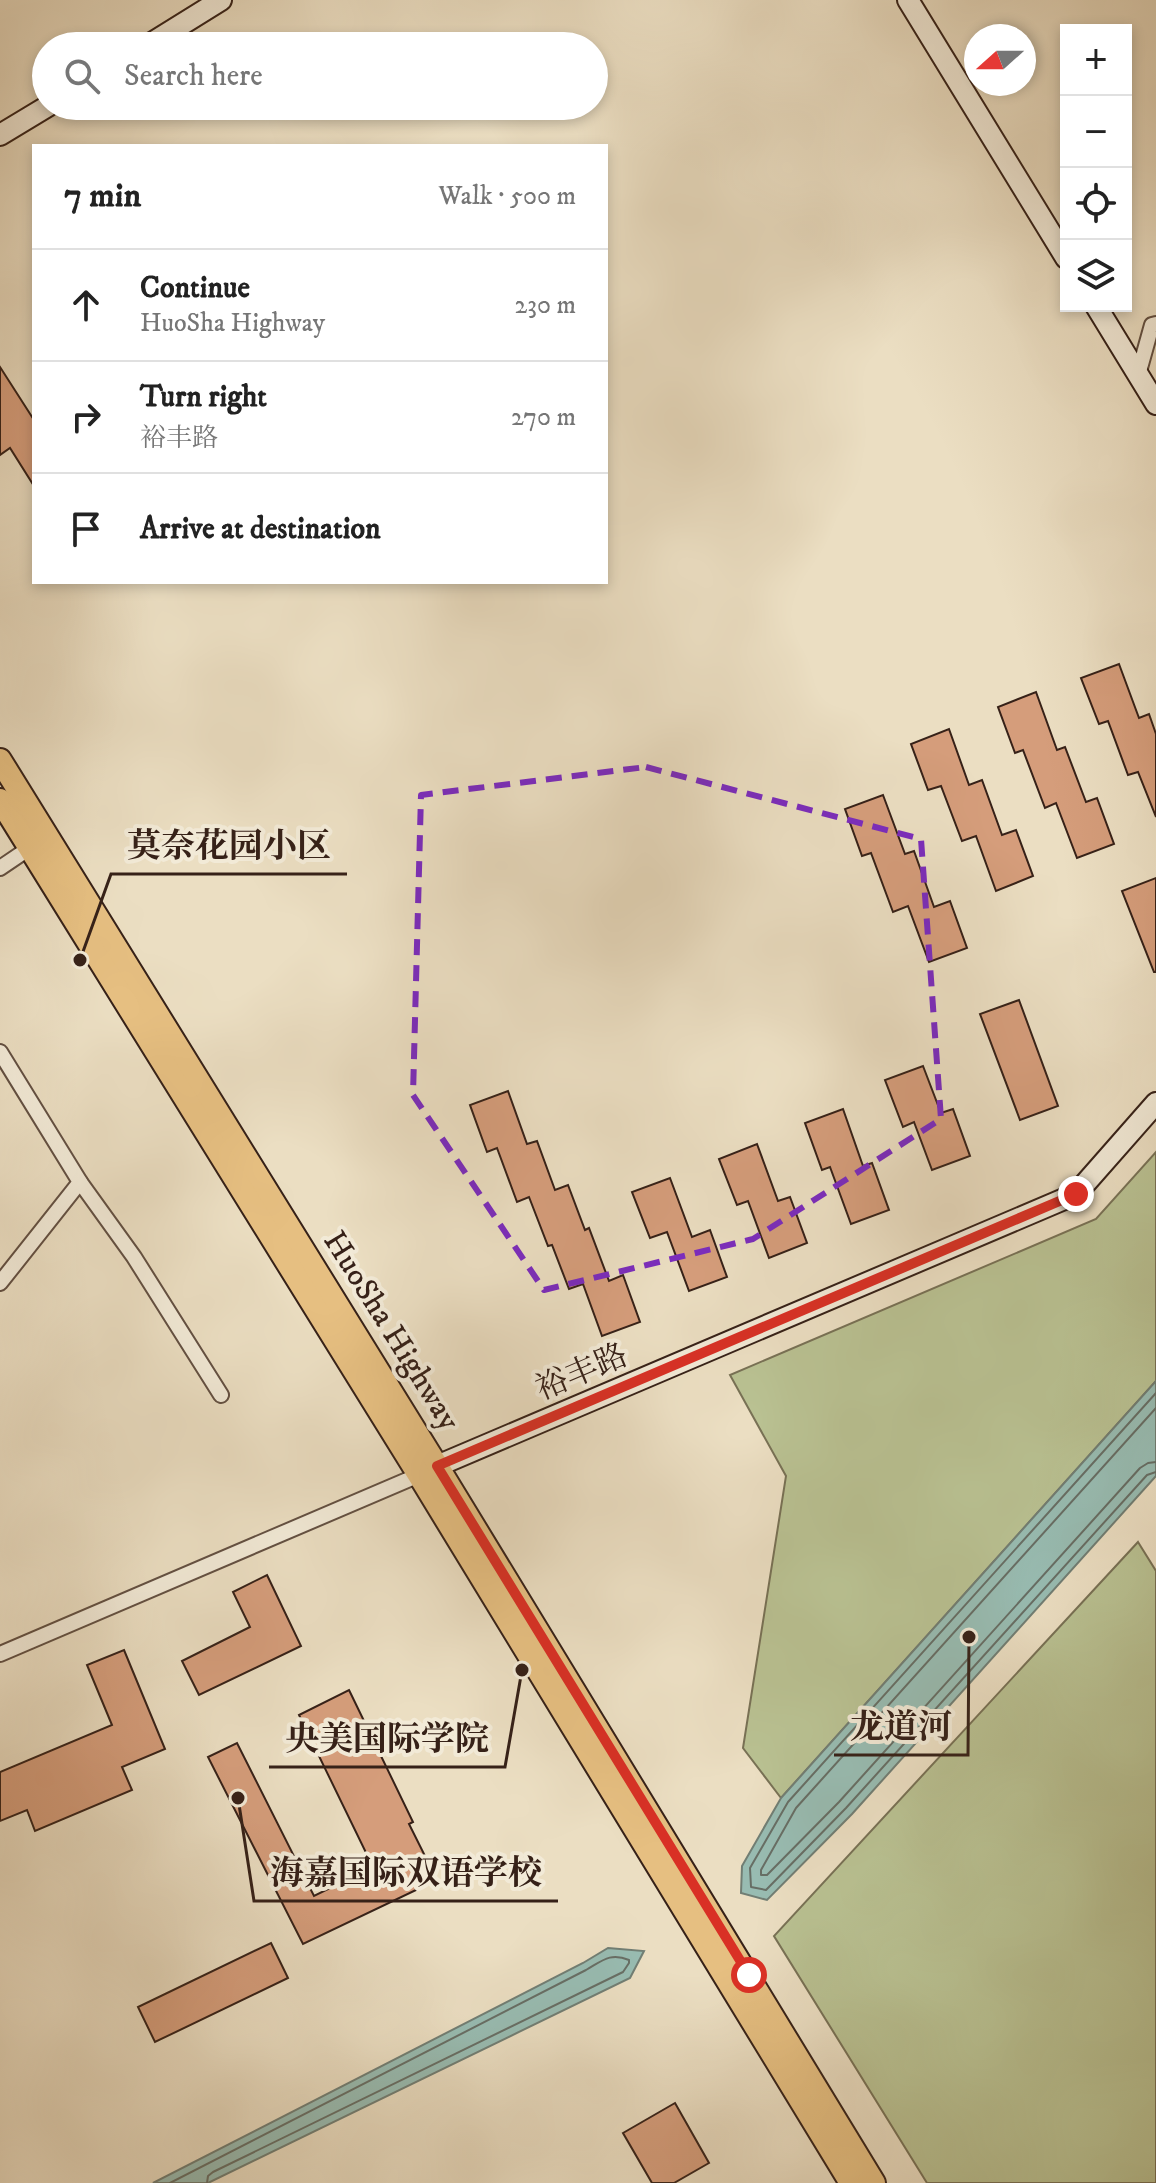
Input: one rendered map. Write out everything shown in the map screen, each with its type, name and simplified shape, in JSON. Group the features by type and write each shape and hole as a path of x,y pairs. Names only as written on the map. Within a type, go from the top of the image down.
{"main road":[{"name":"HuoSha Highway","path":"0,760 39,842 874,2183"},
{"name":"HuoSha Highway","path":"0,800 39,842"},
{"name":"HuoSha Highway","path":"428,1471 851,2183"}],"street":[{"path":"170,32 221,0"},
{"path":"908,0 1060,248"},
{"path":"0,135 32,116"},
{"path":"1100,312 1156,404"},
{"path":"1138,375 1152,325 1156,324"},
{"path":"0,868 39,842"},
{"path":"0,1052 80,1182 134,1257 221,1395"},
{"name":"裕丰路","path":"0,1654 1076,1194 1156,1103"},
{"path":"0,1283 80,1182"}],"highlighted area":[{"path":"646,767 921,839 941,1119 753,1239 544,1290 413,1095 421,795"}],"green space":[{"path":"1156,1152 1156,1381 781,1798 743,1748 786,1476 730,1375 1096,1219"},
{"path":"1138,1542 1156,1571 1156,2183 927,2183 774,1936"}],"water":[{"path":"1156,1381 1156,1476 852,1814 767,1900 741,1893 742,1866 781,1798"},
{"path":"608,1948 644,1951 630,1978 208,2183 153,2183 583,1963"}],"building":[{"path":"0,367 32,417 32,483 10,448 0,455"},
{"path":"1119,664 1139,718 1149,714 1156,734 1156,817 1138,772 1128,775 1108,721 1099,724 1081,678"},
{"path":"1036,692 1057,750 1065,747 1086,802 1097,798 1114,844 1077,858 1056,803 1045,808 1023,750 1015,753 998,707"},
{"path":"949,729 969,785 982,780 1002,835 1016,830 1033,876 996,891 976,836 962,841 941,786 928,790 911,744"},
{"path":"883,795 905,854 914,851 934,907 950,901 967,948 929,962 908,906 893,912 871,853 862,856 845,809"},
{"path":"1156,878 1156,972 1154,972 1122,891"},
{"path":"1019,1000 1058,1106 1020,1120 980,1014"},
{"path":"923,1066 941,1113 953,1109 970,1156 932,1170 914,1122 903,1127 885,1080"},
{"path":"508,1091 527,1144 537,1141 555,1190 568,1185 585,1230 589,1228 609,1281 623,1275 640,1322 602,1336 583,1284 569,1289 529,1197 517,1202 497,1148 487,1152 470,1105"},
{"path":"843,1109 863,1166 872,1163 889,1210 851,1224 830,1167 822,1170 805,1123"},
{"path":"757,1144 778,1201 790,1197 807,1243 769,1258 748,1201 737,1205 719,1159"},
{"path":"670,1178 692,1237 710,1230 727,1277 689,1291 667,1232 650,1238 632,1192"},
{"path":"267,1575 301,1646 199,1695 182,1661 250,1627 233,1592"},
{"path":"124,1650 165,1749 122,1767 132,1790 35,1831 27,1810 0,1821 0,1772 112,1725 87,1665"},
{"path":"349,1690 413,1822 409,1824 437,1880 303,1944 208,1757 237,1743 314,1896 373,1867 299,1715"},
{"path":"271,1943 288,1978 155,2042 138,2007"},
{"path":"675,2103 709,2163 674,2183 652,2183 623,2133"}],"place":[{"name":"莫奈花园小区","path":"80,960"},
{"name":"龙道河","path":"969,1637"},
{"name":"央美国际学院","path":"522,1670"},
{"name":"海嘉国际双语学校","path":"238,1798"}],"route":[{"path":"749,1975 437,1466 1076,1194"}]}
